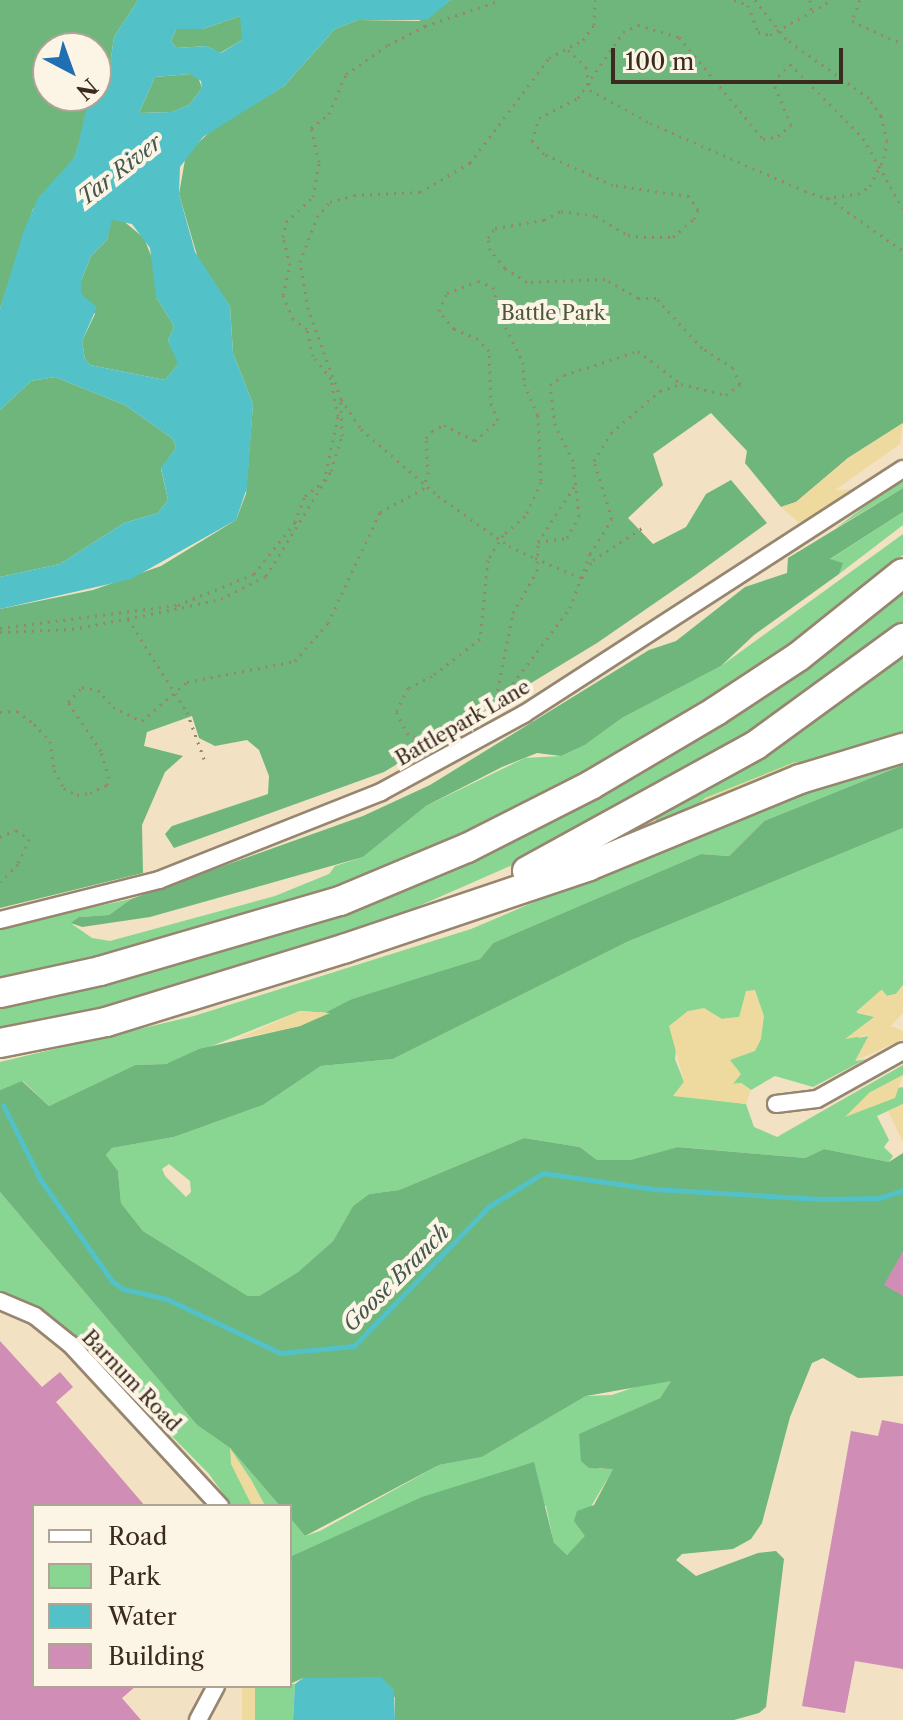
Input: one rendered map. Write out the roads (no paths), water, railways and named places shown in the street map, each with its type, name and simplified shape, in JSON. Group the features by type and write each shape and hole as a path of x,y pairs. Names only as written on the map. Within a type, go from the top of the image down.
{"highway":[{"path":"0,993 127,963 340,901 467,848 591,785 716,711 798,657 903,573"},
{"path":"346,948 500,885 618,825 756,745 903,638"},
{"path":"0,1043 106,1022 346,948 589,866 800,779 903,748"}],"street":[{"name":"Battlepark Lane","path":"0,920 159,880 381,792 524,714 903,469"},
{"path":"776,1104 817,1099 903,1051"},
{"name":"Barnum Road","path":"0,1301 35,1316 70,1344 218,1504"},
{"path":"198,1720 215,1688"}],"water":[{"name":"Tar River","path":"138,0 451,0 427,20 358,20 335,29 284,86 203,137 180,167 179,194 195,252 230,306 233,353 253,404 247,488 236,520 131,579 0,609 0,577 60,564 124,523 158,513 168,500 161,468 176,448 173,439 125,405 55,377 31,381 0,410 0,309 23,233 38,198 75,157 86,112 112,112 114,37","holes":["240,16 242,40 221,53 207,46 177,48 171,42 176,29 203,29","190,74 201,81 202,88 189,105 172,112 139,113 155,77","112,220 132,224 150,248 156,297 174,326 168,341 178,364 165,380 90,365 85,359 82,341 97,307 81,294 81,281 91,256 107,240"]},
{"path":"381,1677 394,1690 395,1720 293,1720 295,1684 303,1678"}],"waterway":[{"name":"Goose Branch","path":"3,1105 40,1179 112,1281 123,1289 167,1299 280,1353 354,1346 488,1207 543,1173 653,1189 822,1199 879,1198 903,1190"}],"park label":[{"name":"Battle Park","path":"553,313"}]}
